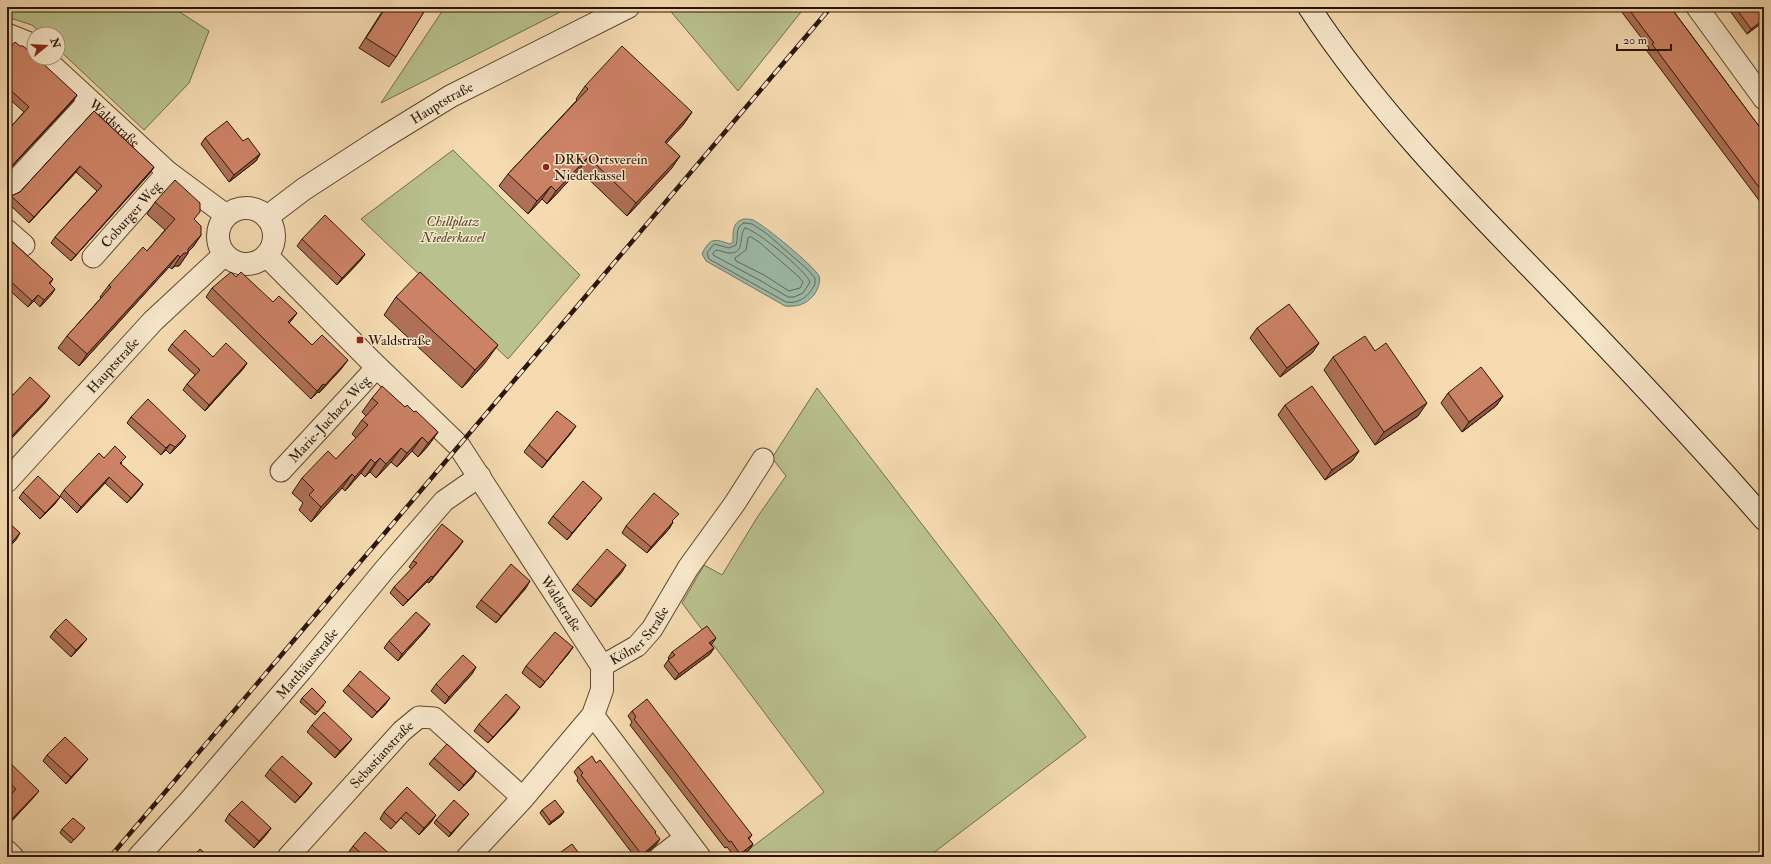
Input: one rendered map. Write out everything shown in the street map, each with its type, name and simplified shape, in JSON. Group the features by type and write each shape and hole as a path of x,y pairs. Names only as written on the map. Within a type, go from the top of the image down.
{"street":[{"name":"Hauptstraße","path":"267,217 304,189 451,96 628,7"},
{"path":"1309,7 1327,34 1413,143 1613,353 1764,519"},
{"path":"1698,7 1764,99"},
{"path":"7,34 26,42"},
{"name":"Waldstraße","path":"52,66 168,172 226,215"},
{"path":"7,190 89,101"},
{"name":"Coburger Weg","path":"93,257 168,172"},
{"path":"247,207 258,210 267,217 275,236 273,247 267,256 259,262 250,265 231,261 224,255 218,245 217,234 220,224 226,215 236,209 247,207"},
{"path":"7,230 24,245"},
{"name":"Hauptstraße","path":"7,481 153,321 224,255"},
{"name":"Waldstraße","path":"267,256 377,367 459,446 480,476 602,666"},
{"name":"Marie-Juchacz Weg","path":"281,471 377,367"},
{"name":"Kölner Straße","path":"468,857 523,798 592,715 602,690 602,666 637,646 652,629 688,568 735,503 763,459"},
{"name":"Matthäusstraße","path":"138,857 189,801 291,683 380,575 444,501 480,476"},
{"path":"592,715 700,857"},
{"name":"Sebastianstraße","path":"288,857 402,731 419,717 434,718 523,798"},
{"path":"660,857 685,838"},
{"path":"7,851 13,857"}],"green space":[{"path":"7,7 172,7 209,31 189,83 144,130 66,57 66,26 33,26 7,17"},
{"path":"445,7 570,7 381,103"},
{"path":"667,7 805,7 738,91"},
{"name":"Chillplatz Niederkassel","path":"453,150 580,275 508,359 361,219"},
{"path":"817,388 1086,737 928,857 739,857 824,792 682,603 704,565 722,575 758,516 786,476 772,458"}],"water":[{"path":"740,220 753,220 767,229 799,255 819,276 819,284 816,292 807,302 800,305 785,306 706,261 702,254 710,242 717,240 730,244 733,242 733,231 735,225"}],"building":[{"path":"386,7 427,7 396,57 366,38"},
{"path":"1627,7 1672,7 1671,8 1764,133 1764,194 1652,44 1654,43"},
{"path":"1735,7 1764,7 1764,22 1763,20 1751,29"},
{"path":"15,42 20,46 23,46 26,48 26,66 46,66 77,95 7,171 7,131 29,107 7,87 7,51"},
{"path":"622,46 692,112 665,142 680,156 636,203 588,157 556,191 551,186 537,201 508,174 588,89 585,86"},
{"path":"94,111 154,167 76,255 55,237 102,186 80,166 34,217 11,196 20,192"},
{"path":"227,121 243,141 248,138 260,154 234,175 205,138"},
{"path":"175,180 200,203 200,212 194,219 201,226 201,235 188,249 188,253 184,253 180,257 178,255 87,354 67,336 111,287 109,285 143,247 147,251 175,219 155,202"},
{"path":"325,215 365,254 342,278 302,239"},
{"path":"7,237 53,279 49,283 55,289 44,300 38,295 32,301 7,278"},
{"path":"231,272 236,277 241,272 273,302 279,296 297,313 288,322 312,345 322,335 348,360 325,385 323,384 317,391 212,288"},
{"path":"420,272 498,345 475,370 396,297"},
{"path":"1289,304 1319,343 1287,368 1257,328"},
{"path":"185,330 213,357 226,343 247,363 209,405 187,384 200,370 172,344"},
{"path":"1365,336 1375,351 1386,343 1427,403 1384,432 1333,357"},
{"path":"1481,367 1503,396 1469,422 1448,393"},
{"path":"30,377 50,396 9,439 7,437 7,389 13,395"},
{"path":"382,386 405,407 407,405 414,412 416,411 438,432 428,443 422,437 407,453 401,448 386,464 380,458 375,463 371,459 355,477 352,474 321,507 309,495 314,490 302,478 328,451 336,459 368,425 362,420 378,403 372,398"},
{"path":"1312,386 1359,451 1332,470 1285,405"},
{"path":"148,399 186,436 175,447 170,444 166,448 131,417"},
{"path":"557,411 576,426 547,461 529,445"},
{"path":"115,446 126,457 120,463 143,484 131,498 109,477 81,507 64,490 99,453 104,458"},
{"path":"38,476 60,497 45,513 23,492"},
{"path":"583,481 602,498 572,533 553,516"},
{"path":"654,493 679,514 651,547 626,526"},
{"path":"7,521 20,533 7,548"},
{"path":"442,524 463,541 433,577 431,576 408,600 394,587 417,563 413,561"},
{"path":"607,549 626,565 596,600 577,584"},
{"path":"511,564 530,581 501,616 481,600"},
{"path":"416,612 430,624 402,654 389,641"},
{"path":"66,619 87,639 76,650 55,630"},
{"path":"707,626 716,638 709,643 714,648 679,674 668,660 675,655 672,652"},
{"path":"555,632 573,647 545,682 526,666"},
{"path":"463,655 476,667 449,697 436,684"},
{"path":"360,671 390,698 377,712 348,685"},
{"path":"312,688 326,702 317,712 302,698"},
{"path":"506,694 520,707 493,737 479,724"},
{"path":"647,699 752,835 748,838 753,844 740,854 731,841 729,842 634,719 636,717 632,711"},
{"path":"324,712 352,739 340,751 312,725"},
{"path":"65,737 88,759 71,777 47,755"},
{"path":"447,744 476,771 464,785 434,758"},
{"path":"282,756 312,783 300,797 270,769"},
{"path":"592,756 596,763 600,760 660,839 642,855 581,775 583,773 578,767"},
{"path":"7,760 39,791 11,820 7,816 7,799 16,789 7,781"},
{"path":"407,787 436,815 424,828 406,812 396,823 384,812"},
{"path":"454,800 469,814 451,833 436,820"},
{"path":"555,800 564,812 551,822 542,810"},
{"path":"242,801 271,828 259,841 229,814"},
{"path":"73,818 85,828 74,840 62,829"},
{"path":"365,832 393,857 365,857 353,846"},
{"path":"572,844 581,856 580,857 554,857"},
{"path":"200,849 209,857 192,857"}],"railway":[{"path":"110,857 831,7"}],"place":[{"name":"DRK Ortsverein Niederkassel","path":"546,167"},
{"name":"Waldstraße","path":"360,340"}]}
